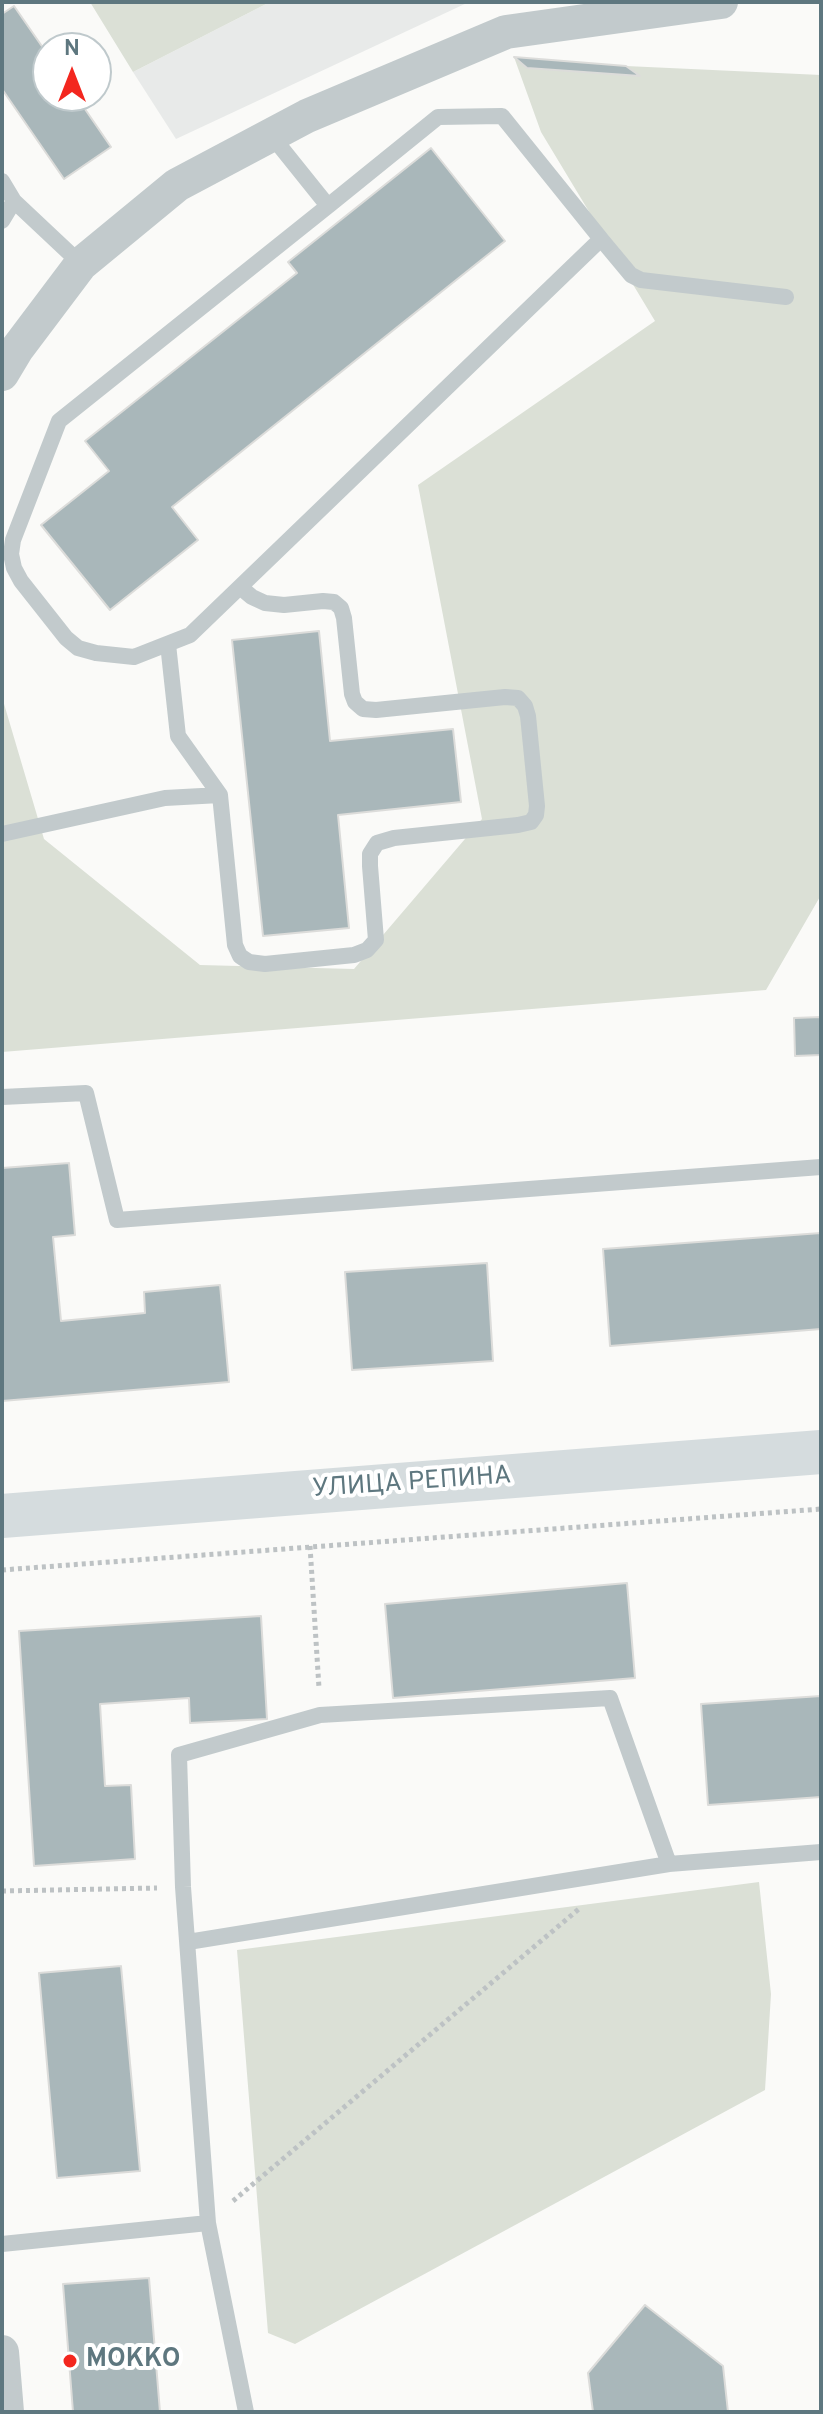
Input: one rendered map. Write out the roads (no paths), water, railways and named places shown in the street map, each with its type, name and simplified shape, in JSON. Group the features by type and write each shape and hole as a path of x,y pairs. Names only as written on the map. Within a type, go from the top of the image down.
{"main road":[{"name":"УЛИЦА РЕПИНА","path":"2,1516 821,1452"}],"street":[{"path":"2,374 81,264 177,185 307,116 506,32 663,6 721,2"},
{"path":"2,2352 7,2412"}],"lane":[{"path":"601,239 190,635 134,657 78,648 66,638 21,581 11,554 13,540 59,421 438,117 502,116 631,275 641,280 786,297"},
{"path":"271,135 328,206"},
{"path":"2,181 14,201 81,264"},
{"path":"2,221 14,201"},
{"path":"168,644 178,736 220,795 235,945 240,956 249,962 265,964 354,955 367,950 376,940 370,854 377,843 394,838 531,822 537,806 528,716 518,698 363,709 352,694 341,608 334,602 323,601 284,605 265,603 240,587"},
{"path":"2,834 165,798 220,795"},
{"path":"2,1097 86,1093 117,1220 821,1167"},
{"path":"246,2412 208,2223 183,1887 179,1755 320,1715 610,1698 669,1864"},
{"path":"188,1942 669,1864 821,1852"},
{"path":"2,2244 208,2223"}],"place":[{"name":"МОККО","path":"70,2361"}]}
